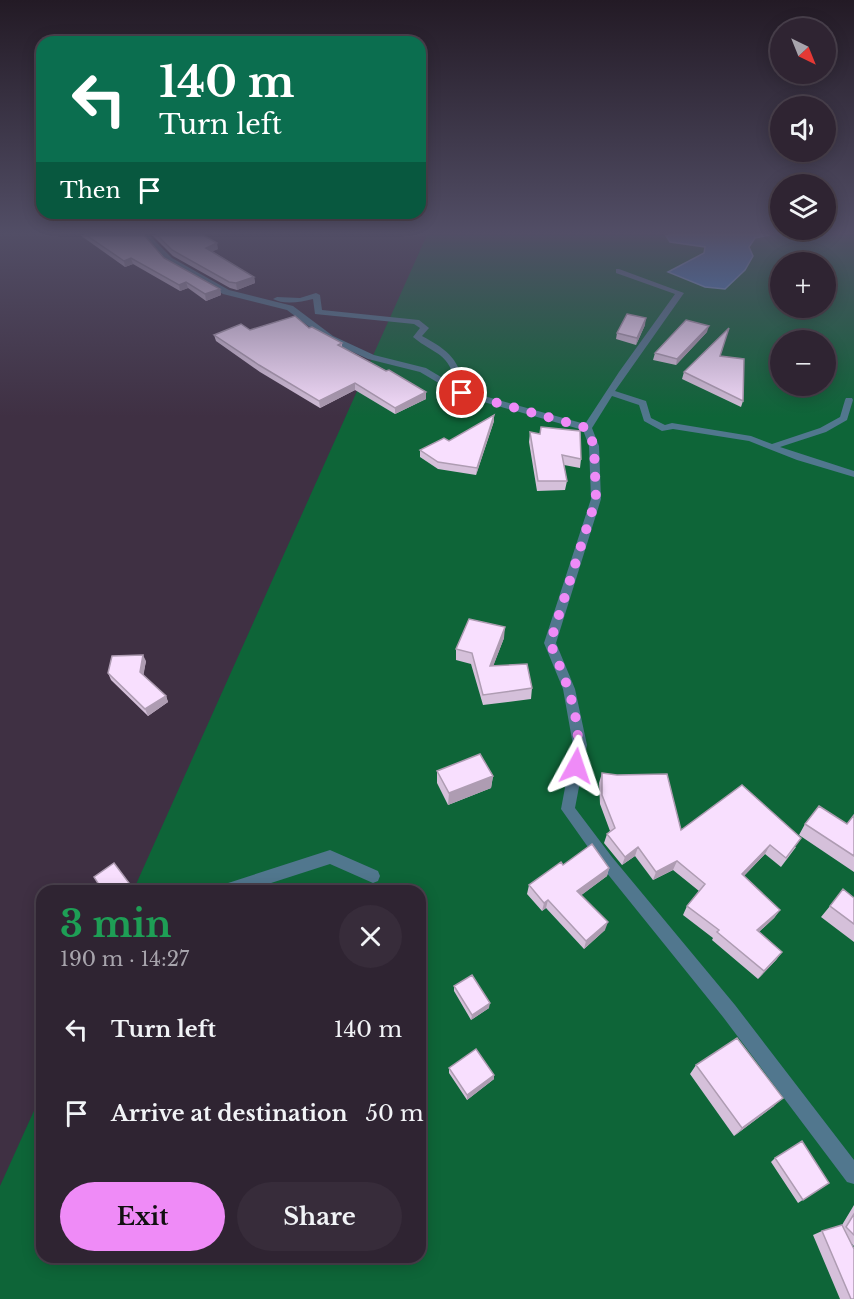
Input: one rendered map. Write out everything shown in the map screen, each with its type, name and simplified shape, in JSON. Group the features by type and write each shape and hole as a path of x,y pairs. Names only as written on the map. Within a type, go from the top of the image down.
{"street":[{"path":"241,296 290,308 330,338 371,357 423,370 462,393 587,428"},
{"path":"255,299 300,300 314,296"},
{"path":"316,296 318,312 416,322 425,328 417,337 443,350 449,357 457,372 462,393"},
{"path":"587,428 677,296"},
{"path":"610,392 643,404 647,419 665,429 672,426 751,439 854,474"},
{"path":"771,447 823,430 844,418 849,400"},
{"path":"587,428 594,446 596,499 550,643 569,689 580,745 568,809 607,862 729,1011 854,1174"},
{"path":"244,885 330,857 373,876"}],"green space":[{"path":"400,296 770,296 770,318 836,318 836,296 854,296 854,1299 0,1299 0,1186 36,1106 36,1263 426,1263 426,885 136,885"}],"building":[{"path":"627,314 646,318 637,338 617,333"},
{"path":"295,316 309,328 312,327 342,343 338,345 386,371 389,370 426,392 395,408 355,383 319,401 214,335 241,324 250,330"},
{"path":"686,320 709,326 677,359 655,353"},
{"path":"729,328 720,356 744,359 743,401 684,372"},
{"path":"494,415 477,468 438,462 420,450 444,438 449,441"},
{"path":"541,427 580,431 581,459 562,455 567,481 538,481 530,432 540,434"},
{"path":"469,619 505,627 490,666 527,664 532,688 483,695 472,653 456,649"},
{"path":"143,655 140,672 166,696 145,709 108,673 112,656"},
{"path":"480,754 493,776 449,793 437,771"},
{"path":"602,773 667,774 681,830 742,785 801,838 786,858 770,845 742,874 780,910 757,930 782,952 764,971 717,932 719,930 687,906 705,884 677,861 656,872 638,847 625,857 607,834 615,828 602,795"},
{"path":"819,806 847,824 854,815 854,856 805,824"},
{"path":"592,844 609,868 577,891 608,922 586,941 548,900 544,903 529,885 561,862 563,865"},
{"path":"114,863 129,883 99,885 94,877"},
{"path":"843,889 854,898 854,924 830,906"},
{"path":"472,975 490,1003 472,1015 454,986"},
{"path":"737,1038 783,1098 742,1128 696,1065"},
{"path":"476,1049 494,1075 467,1095 449,1068"},
{"path":"802,1141 829,1183 803,1200 775,1158"},
{"path":"854,1214 854,1235 846,1227"},
{"path":"842,1225 854,1249 854,1299 851,1299 822,1231"}],"route":[{"path":"462,393 587,428 594,446 596,499 550,643 569,689 580,745 576,766"}]}
